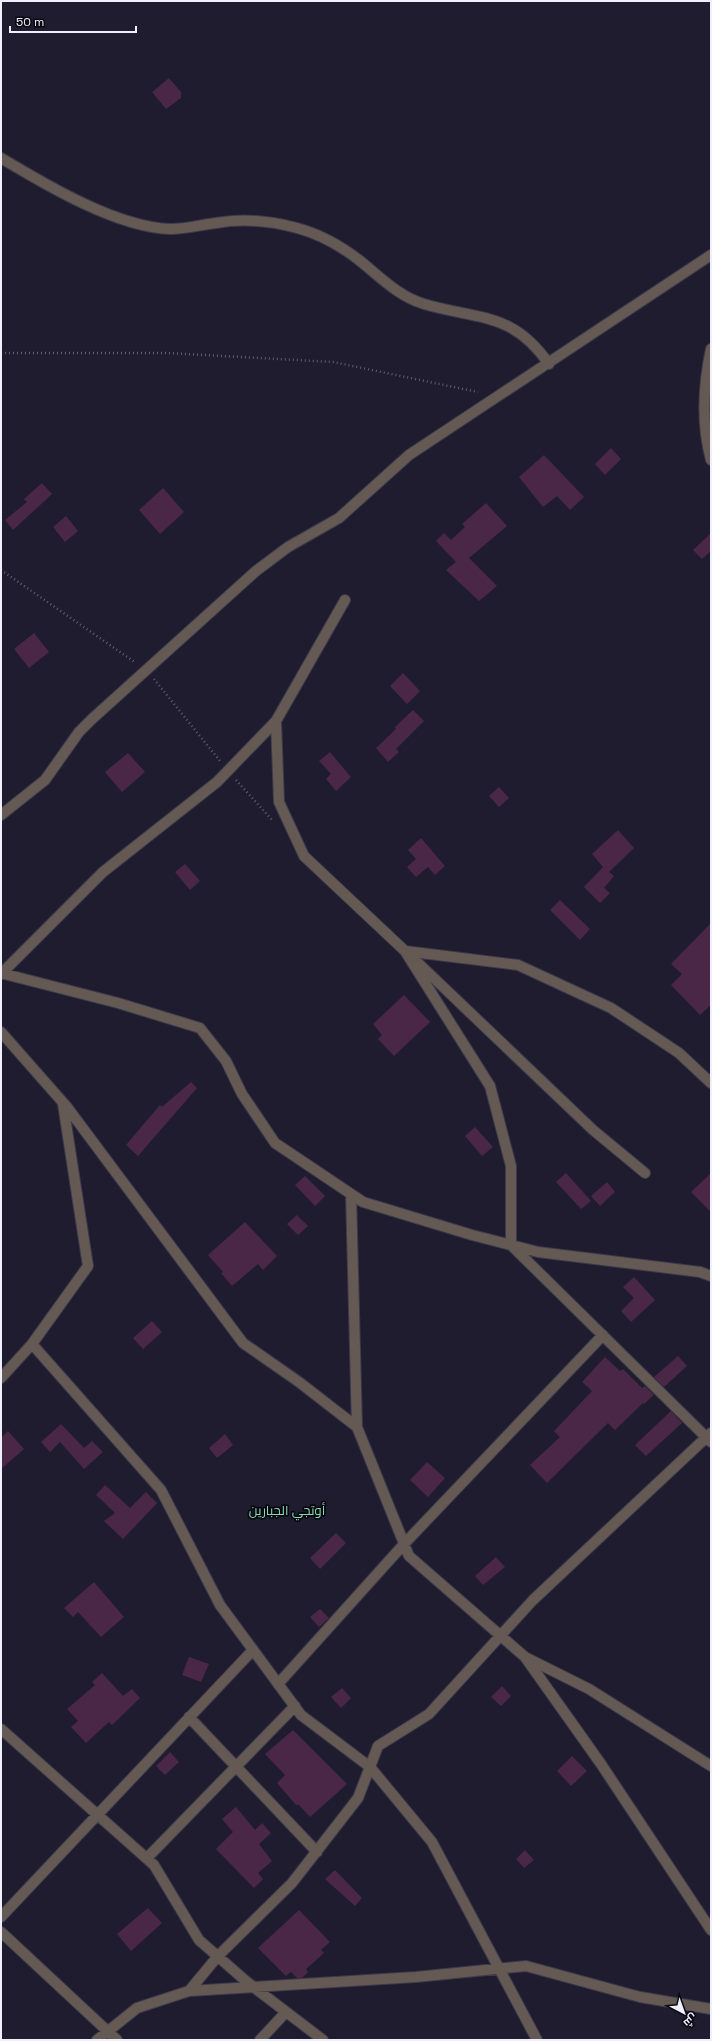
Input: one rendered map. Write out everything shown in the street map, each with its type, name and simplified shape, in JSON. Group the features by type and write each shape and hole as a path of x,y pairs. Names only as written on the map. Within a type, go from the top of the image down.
{"street":[{"path":"1,158 52,188 126,221 140,225 163,228 185,228 215,223 256,221 291,226 319,236 358,259 394,288 423,304 488,318 518,331 530,340 548,364"},
{"path":"1,815 45,780 79,732 256,571 288,547 339,518 409,455 711,256"},
{"path":"711,349 706,381 704,411 711,460"},
{"path":"1,974 103,872 217,782 276,721 346,600"},
{"path":"276,721 279,802 304,856 593,1130 645,1173"},
{"path":"405,951 518,965 611,1008 679,1053 711,1083"},
{"path":"189,1991 218,1956 292,1883 317,1852 358,1798 378,1746 429,1714 533,1600 710,1437 602,1335 510,1245 511,1166 490,1086 405,951"},
{"path":"1,974 118,1003 200,1028 226,1061 242,1094 276,1143 363,1202 472,1235 538,1252 700,1272 711,1276"},
{"path":"1,1032 63,1103 243,1343 299,1382 357,1427"},
{"path":"1,1378 32,1344 88,1266 63,1103"},
{"path":"352,1194 357,1427 409,1556 525,1657 601,1764 711,1930"},
{"path":"278,1684 404,1544 602,1335"},
{"path":"32,1344 161,1490 220,1605 301,1715 370,1767 432,1842 537,2040"},
{"path":"1,1917 253,1650"},
{"path":"525,1657 589,1689 711,1766"},
{"path":"147,1858 295,1706"},
{"path":"189,1717 317,1852"},
{"path":"1,1729 154,1865 199,1940 255,1988 323,2040"},
{"path":"1,1737 14,1741"},
{"path":"1,1932 117,2040"},
{"path":"97,2040 137,2008 189,1991 255,1988 526,1966 640,1997 711,2009"},
{"path":"260,2040 286,2012"}],"path":[{"path":"1,353 167,354 333,362 498,397"},
{"path":"1,570 146,670 228,770 274,822"}],"building":[{"path":"169,78 181,92 181,98 166,109 152,92"},
{"path":"611,448 621,459 605,475 595,464"},
{"path":"544,455 584,497 570,510 557,496 543,507 519,477"},
{"path":"42,483 52,494 13,530 5,520 27,502 24,499"},
{"path":"163,488 184,512 160,534 139,510"},
{"path":"486,503 507,526 469,558 497,586 479,601 446,570 456,562 436,541 444,533 451,540 465,527 462,524"},
{"path":"66,516 78,531 65,542 53,527"},
{"path":"711,533 711,551 702,559 693,550"},
{"path":"34,633 49,652 29,668 14,649"},
{"path":"403,673 420,691 407,704 390,686"},
{"path":"413,710 424,721 396,749 399,752 388,762 376,748"},
{"path":"330,752 351,777 336,791 326,779 331,774 319,761"},
{"path":"128,753 145,772 122,792 105,772"},
{"path":"499,787 509,798 499,807 489,796"},
{"path":"618,830 634,848 609,872 614,876 604,888 610,893 600,903 584,887 603,867 592,854"},
{"path":"421,838 445,866 435,875 428,867 416,877 407,867 416,859 408,850"},
{"path":"185,864 200,881 190,890 175,872"},
{"path":"560,900 590,929 580,940 550,910"},
{"path":"711,923 711,1005 700,1015 671,985 682,974 671,964"},
{"path":"404,995 430,1022 394,1056 378,1039 382,1035 373,1024"},
{"path":"191,1082 197,1088 138,1156 126,1145 160,1105 162,1107"},
{"path":"475,1127 493,1147 482,1156 465,1136"},
{"path":"566,1173 591,1201 581,1209 556,1182"},
{"path":"711,1173 711,1212 691,1192"},
{"path":"305,1176 325,1196 315,1206 295,1185"},
{"path":"607,1182 615,1192 600,1206 591,1196"},
{"path":"297,1215 308,1226 298,1235 287,1224"},
{"path":"245,1222 277,1256 263,1270 258,1264 232,1286 221,1273 223,1272 208,1255"},
{"path":"634,1277 655,1300 631,1322 621,1311 634,1298 623,1287"},
{"path":"152,1321 162,1332 143,1349 133,1338"},
{"path":"678,1356 687,1366 664,1387 654,1377"},
{"path":"605,1357 620,1371 623,1369 642,1388 645,1386 654,1395 644,1404 643,1403 615,1430 608,1423 547,1483 530,1465 560,1437 554,1431 592,1391 582,1382"},
{"path":"671,1411 682,1423 646,1456 635,1445"},
{"path":"61,1424 84,1448 92,1441 103,1452 84,1469 60,1442 50,1452 41,1442"},
{"path":"8,1431 24,1449 1,1469 1,1438"},
{"path":"225,1434 233,1445 217,1458 209,1448"},
{"path":"427,1462 445,1478 428,1497 410,1480"},
{"path":"105,1485 130,1508 146,1492 157,1503 123,1539 104,1521 115,1513 96,1495"},
{"path":"336,1533 346,1543 320,1569 310,1558"},
{"path":"496,1557 505,1567 483,1585 475,1576"},
{"path":"94,1582 124,1617 101,1637 78,1612 73,1617 64,1608"},
{"path":"320,1609 329,1618 319,1627 310,1617"},
{"path":"189,1657 209,1664 201,1682 182,1675"},
{"path":"102,1673 123,1696 132,1689 140,1698 112,1725 109,1722 86,1743 71,1727 78,1721 67,1709 95,1685 92,1682"},
{"path":"502,1686 511,1696 501,1706 491,1697"},
{"path":"342,1688 351,1698 341,1708 331,1697"},
{"path":"293,1730 347,1784 310,1817 298,1804 297,1806 277,1783 285,1775 265,1754"},
{"path":"170,1752 179,1762 165,1775 156,1766"},
{"path":"572,1756 587,1771 571,1786 557,1771"},
{"path":"236,1807 255,1830 262,1823 271,1833 259,1844 272,1861 258,1873 263,1879 254,1888 216,1849 233,1832 222,1819"},
{"path":"525,1850 534,1860 524,1868 516,1859"},
{"path":"335,1870 362,1898 355,1906 325,1879"},
{"path":"148,1908 162,1923 131,1951 117,1934"},
{"path":"299,1910 330,1942 321,1950 324,1953 306,1969 308,1972 302,1978 297,1978 291,1972 286,1976 258,1948"}],"district":[{"name":"أوتجي الجبارين","path":"287,1510"}]}
